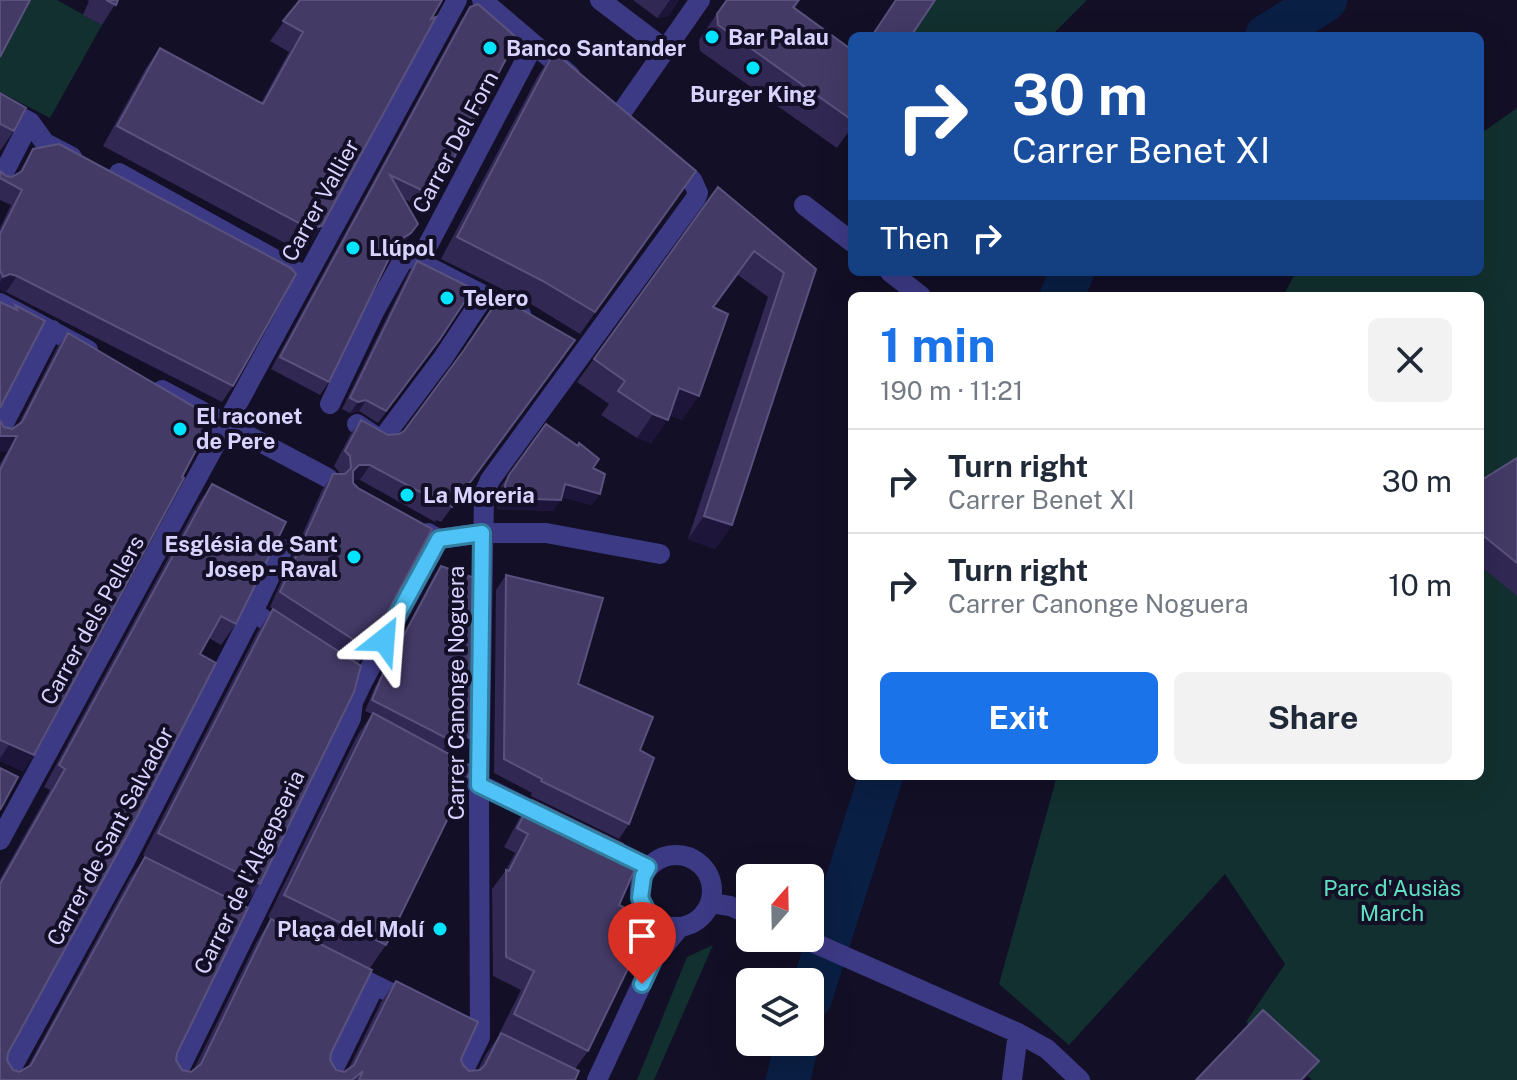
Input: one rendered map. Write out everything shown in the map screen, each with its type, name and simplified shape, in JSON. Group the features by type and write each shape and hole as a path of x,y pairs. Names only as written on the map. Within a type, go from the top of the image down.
{"street":[{"name":"Carrer Vallier","path":"226,423 457,0"},
{"path":"482,0 583,85"},
{"path":"600,0 666,50"},
{"path":"618,116 700,0"},
{"name":"Carrer Del Forn","path":"330,404 534,44"},
{"path":"0,106 30,122 45,143 101,170 179,215 188,210 305,276"},
{"path":"0,180 30,122"},
{"name":"Carrer Canonge Noguera","path":"459,1080 480,1037 479,785 484,494 490,480 578,346 698,193 692,180 650,143"},
{"path":"804,205 848,239"},
{"path":"409,262 533,320"},
{"path":"895,276 916,292"},
{"path":"357,424 378,438 387,433 484,296"},
{"path":"0,303 106,359"},
{"path":"0,431 52,330"},
{"path":"146,381 328,478"},
{"name":"Carrer dels Pellers","path":"0,840 21,784 226,423"},
{"path":"407,521 439,539 482,533 546,533 660,554"},
{"name":"Carrer de l'Algepseria","path":"174,1080 357,722 353,702 356,679 439,539"},
{"name":"Carrer de Sant Salvador","path":"5,1080 132,865 283,549"},
{"path":"253,612 301,644"},
{"path":"454,772 648,867"},
{"path":"653,960 650,917 640,898 643,876 656,861 676,855 696,861 711,880 720,904 736,910"},
{"path":"597,1080 653,960 679,928 699,920 720,904"},
{"path":"650,917 663,925 679,928"},
{"path":"824,947 1018,1033 1047,1049 1080,1080"},
{"path":"322,959 427,1011"},
{"path":"328,1080 375,985"},
{"path":"1012,1080 1018,1033"}],"green space":[{"path":"27,0 57,0 102,25 50,118 0,92 0,51"},
{"path":"934,0 1087,0 1055,32 913,32"},
{"name":"Parc d'Ausiàs March","path":"1517,108 1517,1080 1312,1080 1246,1022 1285,964 1225,874 1069,1045 999,984 1056,780 1484,780 1484,292 1285,292 1294,276 1484,276 1484,131"},
{"path":"713,945 654,1080 637,1080 687,957"}],"building":[{"path":"0,0 30,0 0,57"},
{"path":"300,0 442,0 431,19 436,17 322,226 310,229 117,126 160,48 263,104 303,32 283,21"},
{"path":"727,0 799,0 793,7 848,47 848,117 718,25 717,14"},
{"path":"896,0 935,0 914,32 875,32"},
{"path":"478,4 517,38 434,196 390,175 418,224 397,242 329,382 280,357 470,7"},
{"path":"554,52 696,171 595,312 457,237"},
{"path":"0,93 26,108 14,131 0,124"},
{"path":"59,144 291,268 296,274 233,386 17,276 10,274 3,277 0,270 0,234 22,190 0,178 0,171 12,177 22,171 33,149"},
{"path":"718,187 816,269 732,525 704,516 784,273 754,251 713,307 728,314 699,396 679,388 668,420 618,391 625,381 594,359"},
{"path":"417,261 473,289 386,411 366,400 358,402 350,398"},
{"path":"500,297 575,340 452,507 370,465 359,465 353,471 353,483 358,488 432,529 368,649 280,592 333,474 345,474 351,468 350,456 345,451 361,420 388,435 404,431"},
{"path":"0,302 17,310 15,305 45,321 0,408"},
{"path":"68,333 213,418 184,478 34,755 0,740 0,470 17,436 0,436 0,421 4,427 12,429 22,422"},
{"path":"546,424 599,459 593,468 605,474 600,494 565,484 561,500 506,498 505,485 509,475"},
{"path":"1517,458 1517,563 1484,536 1484,479"},
{"path":"212,484 286,522 236,624 221,616 200,654 216,663 128,834 8,1053 7,1060 13,1070 19,1072 31,1065 145,857 248,908 177,1053 176,1060 182,1070 191,1072 201,1064 271,919 372,970 331,1053 330,1060 336,1070 344,1072 354,1065 396,981 478,1022 461,1059 469,1071 480,1070 485,1065 501,1033 579,1071 575,1080 359,1080 363,1071 352,1080 0,1080 0,884 65,769 59,765"},
{"path":"441,566 477,579 474,737 450,740 372,700"},
{"path":"506,575 603,598 578,684 653,717 640,750 654,758 629,824 541,781 504,759"},
{"path":"273,609 361,666 354,692 260,884 158,833"},
{"path":"373,713 473,767 386,945 284,895"},
{"path":"0,768 18,777 0,810"},
{"path":"532,800 623,844 621,850 635,869 619,905 651,921 588,1051 514,1014 534,971 506,957 506,870 509,871 528,834 517,828"},
{"path":"1263,1010 1319,1061 1301,1080 1196,1080"}],"waterway":[{"path":"1273,32 1325,0"},
{"path":"1064,292 1070,276"},
{"path":"820,968 880,780"},
{"path":"788,1080 794,1056"}],"place":[{"name":"Bar Palau","path":"712,37"},
{"name":"Banco Santander","path":"490,48"},
{"name":"Burger King","path":"753,68"},
{"name":"Llúpol","path":"353,248"},
{"name":"Telero","path":"447,298"},
{"name":"El raconet de Pere","path":"180,429"},
{"name":"La Moreria","path":"407,495"},
{"name":"Església de Sant Josep - Raval","path":"354,557"},
{"name":"Plaça del Molí","path":"440,929"}],"route":[{"path":"384,640 439,539 482,533 479,785 648,867 640,887 640,898 650,917 653,960 642,984"}]}
